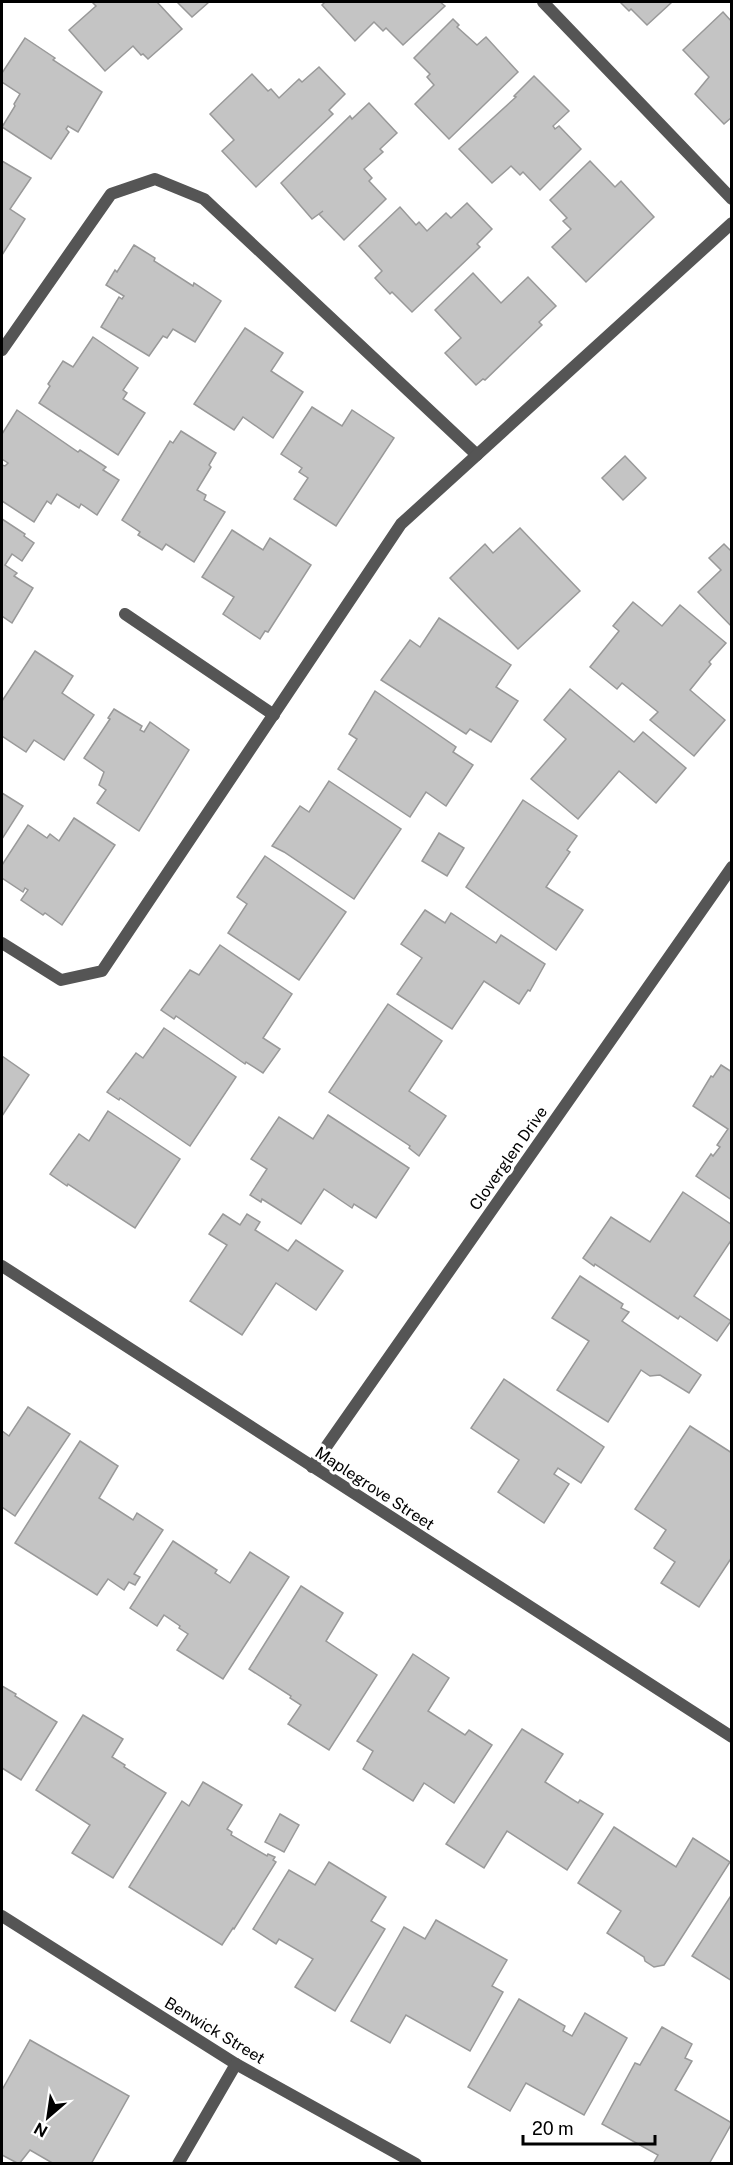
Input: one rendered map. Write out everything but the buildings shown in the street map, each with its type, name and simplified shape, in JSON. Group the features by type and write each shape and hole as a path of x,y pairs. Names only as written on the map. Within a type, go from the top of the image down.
{"street":[{"path":"543,2 732,199"},
{"path":"2,350 111,194 155,179 204,199 477,455"},
{"path":"2,943 61,980 102,971 401,524 732,223"},
{"path":"125,614 274,715"},
{"name":"Cloverglen Drive","path":"312,1467 732,867"},
{"name":"Maplegrove Street","path":"2,1266 732,1737"},
{"name":"Benwick Street","path":"2,1916 236,2064 416,2163"},
{"path":"178,2163 236,2064"}]}
